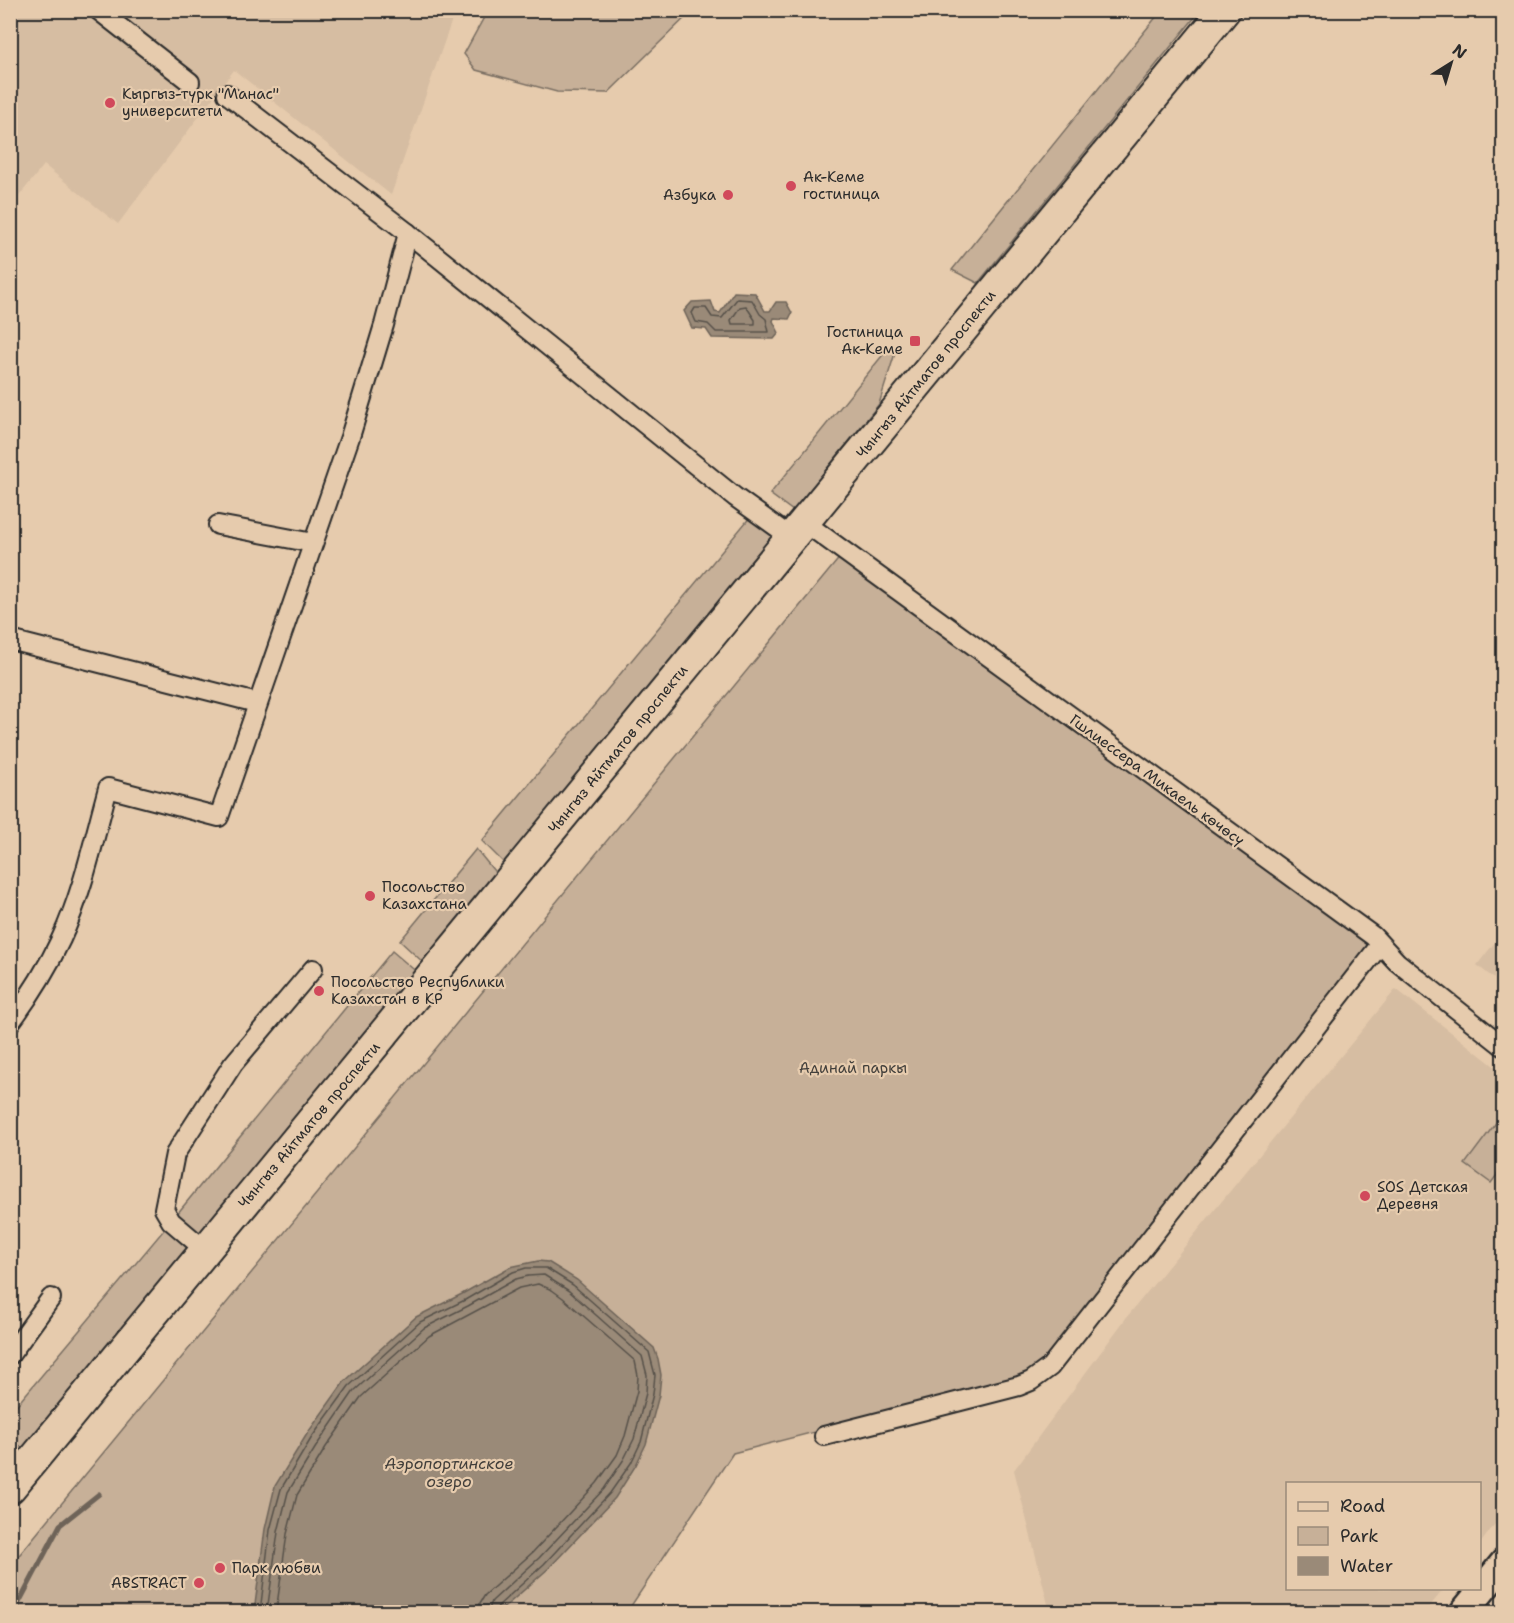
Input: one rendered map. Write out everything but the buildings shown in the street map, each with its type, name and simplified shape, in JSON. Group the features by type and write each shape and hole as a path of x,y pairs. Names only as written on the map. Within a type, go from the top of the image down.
{"main road":[{"name":"Чынгыз Айтматов проспекти","path":"10,1488 1225,10"},
{"path":"1464,1612 1503,1563"}],"street":[{"path":"98,10 190,82"},
{"name":"Гшлиессера Микаель көчөсү","path":"228,94 408,233 748,507 798,530 1373,936 1397,962 1503,1047"},
{"path":"10,1023 44,973 62,938 76,901 108,788 219,817 362,398 408,233"},
{"path":"218,525 313,543"},
{"path":"10,640 257,703"},
{"path":"824,1436 1019,1386 1031,1381 1050,1367 1380,945"},
{"path":"206,1250 171,1221 164,1209 175,1154 233,1064 313,969"},
{"path":"10,1355 51,1298"}],"shaded area":[{"name":"Кыргыз-түрк \"Манас\" университети","path":"11,11 455,11 391,195 234,70 118,224 44,165 11,206"},
{"path":"1503,932 1503,986 1477,965"},
{"name":"SOS Детская Деревня","path":"1396,989 1503,1073 1503,1513 1481,1543 1481,1482 1286,1482 1286,1590 1443,1590 1425,1612 1050,1612 1014,1470 1126,1318"}],"green space":[{"path":"488,10 692,11 608,93 557,92 476,70 464,54"},
{"path":"1161,11 1200,11 978,283 952,270"},
{"path":"890,346 896,350 879,404 793,511 770,494"},
{"path":"751,516 775,537 504,863 482,841"},
{"name":"Адинай паркы","path":"841,556 1370,945 1050,1358 1024,1378 733,1453 627,1612 11,1612 11,1565"},
{"path":"476,849 499,877 426,965 400,941"},
{"path":"392,951 419,974 203,1236 177,1214"},
{"path":"1498,1120 1503,1124 1503,1167 1491,1183 1465,1164"},
{"path":"168,1225 196,1251 30,1449 11,1445 11,1412"}],"water":[{"path":"734,292 755,293 765,311 770,311 776,302 786,302 792,313 789,319 774,318 773,321 779,333 774,339 712,338 706,329 692,328 684,311 692,302 711,301 715,312 720,313"},
{"name":"Аэропортинское озеро","path":"538,1261 548,1262 577,1280 654,1348 658,1359 661,1375 659,1395 646,1444 615,1498 549,1568 499,1612 254,1612 265,1529 275,1486 307,1434 344,1382 416,1317 510,1267"}],"waterway":[{"path":"14,1612 60,1525 99,1494"}],"place":[{"name":"Кыргыз-түрк \"Манас\" университети","path":"110,103"},
{"name":"Ак-Кеме гостиница","path":"791,186"},
{"name":"Азбука","path":"728,195"},
{"name":"Гостиница Ак-Кеме","path":"915,341"},
{"name":"Посольство Казахстана","path":"370,896"},
{"name":"Посольство Республики Казахстан в КР","path":"319,991"},
{"name":"SOS Детская Деревня","path":"1365,1196"},
{"name":"Парк любви","path":"220,1568"},
{"name":"ABSTRACT","path":"199,1583"}]}
